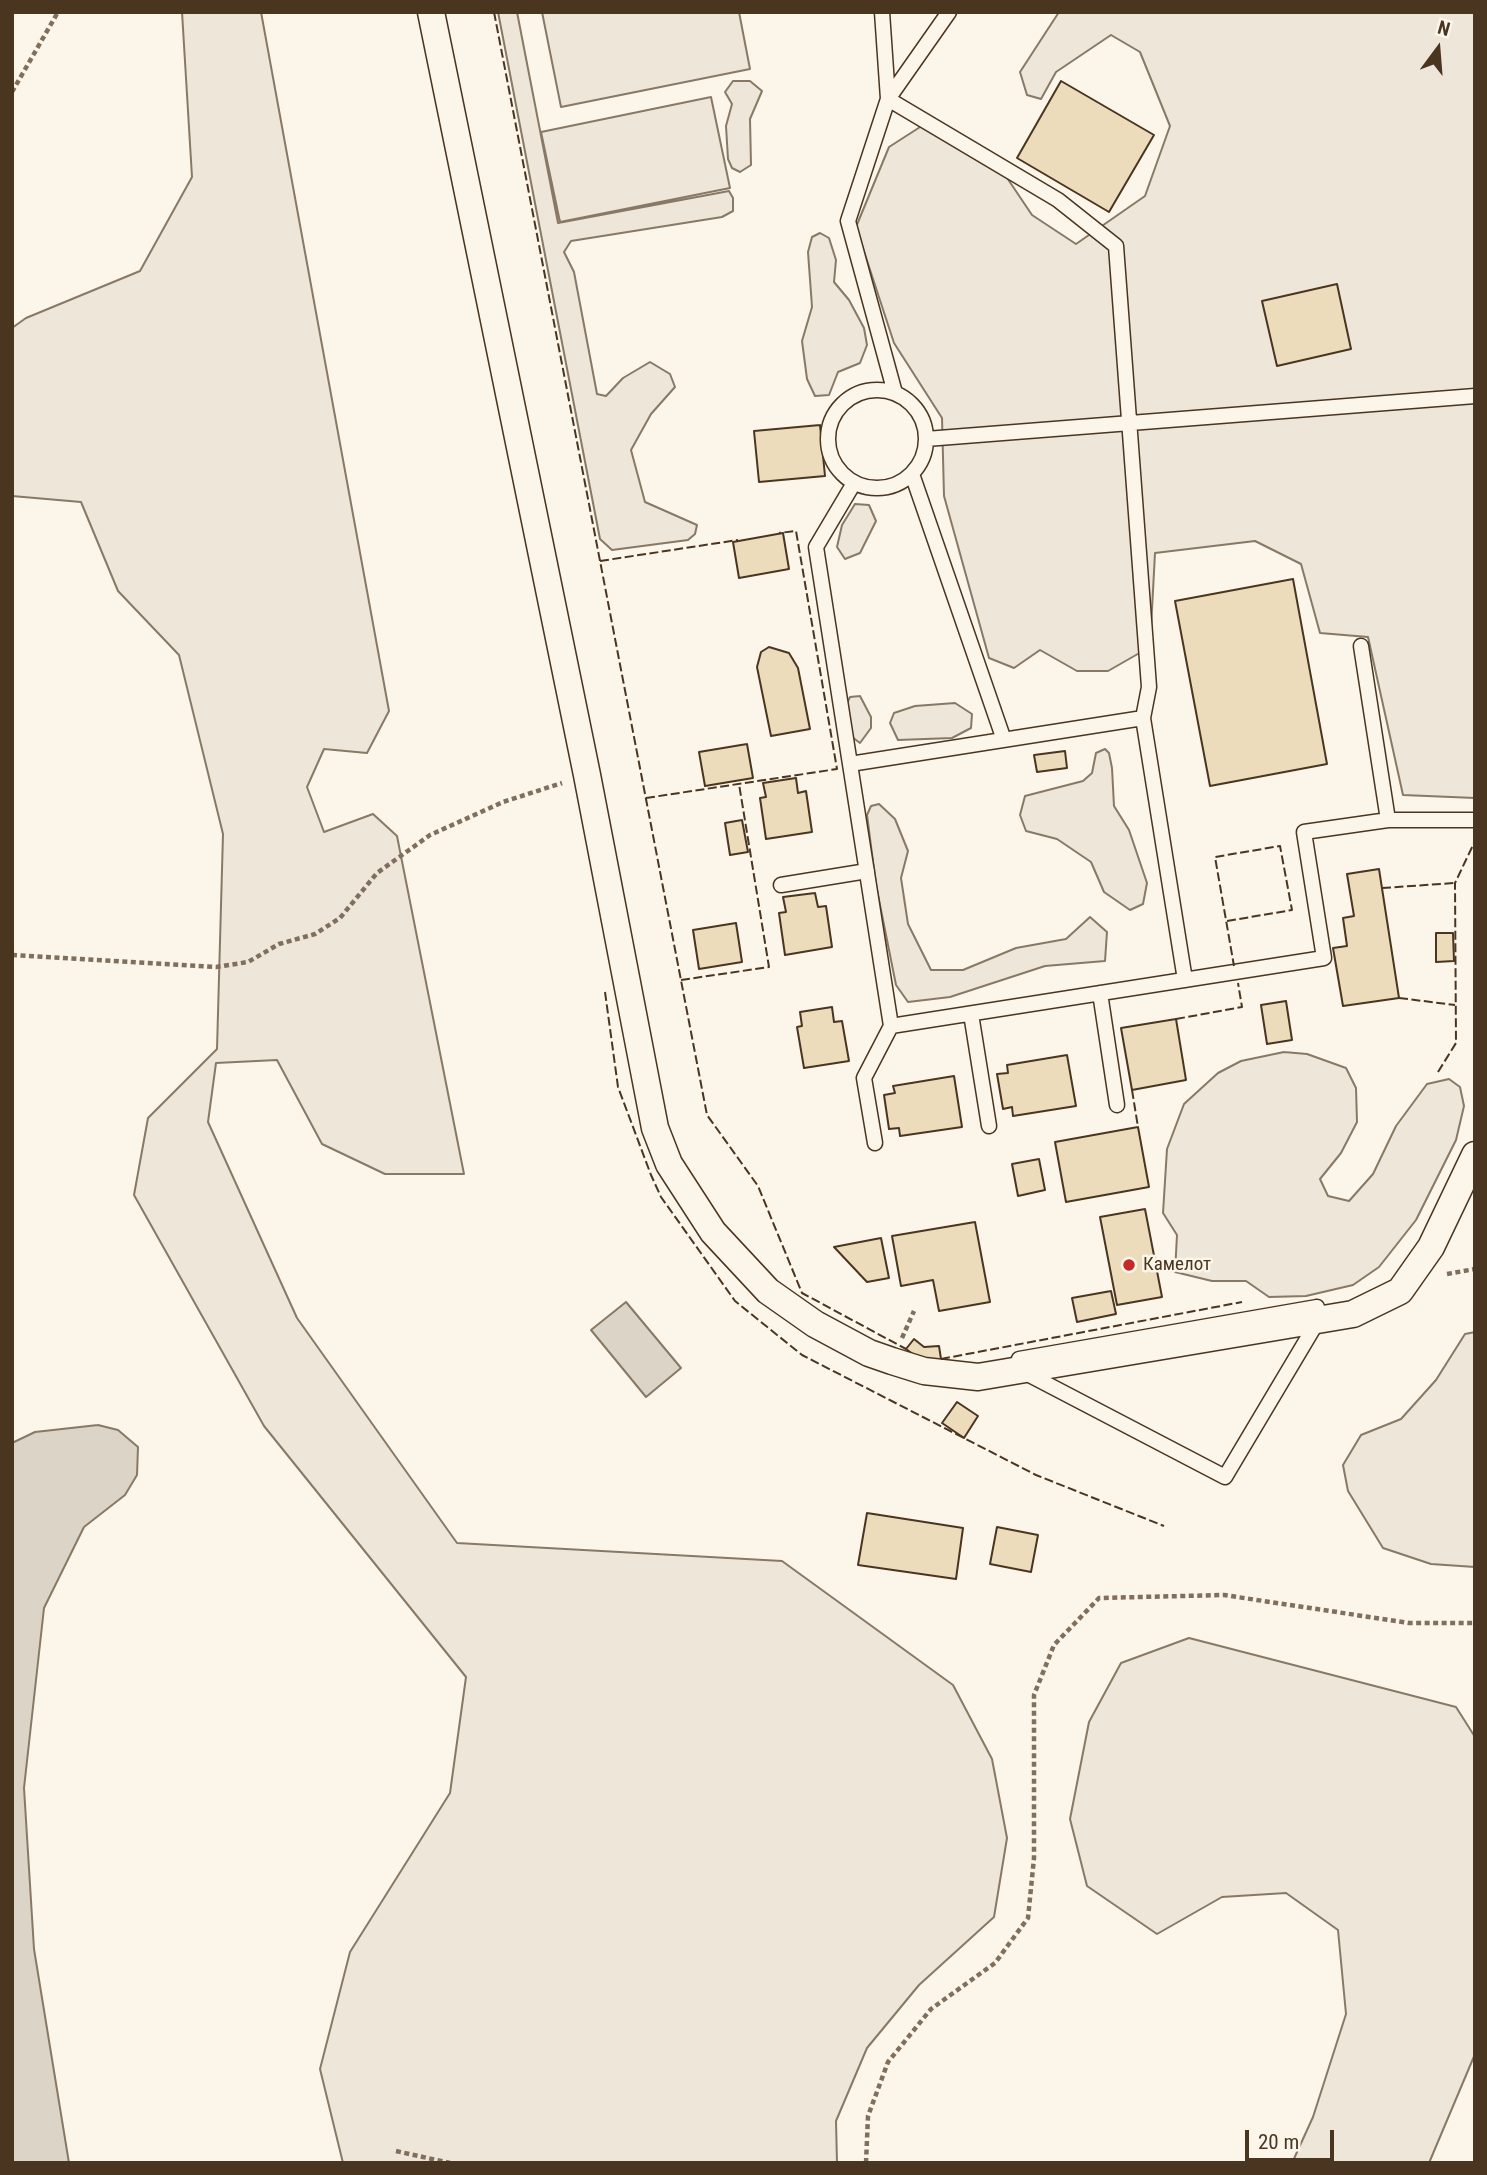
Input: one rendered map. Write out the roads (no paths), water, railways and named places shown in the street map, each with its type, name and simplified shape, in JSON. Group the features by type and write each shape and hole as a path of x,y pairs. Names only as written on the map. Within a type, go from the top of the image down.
{"street":[{"path":"431,12 587,775 655,1128 669,1164 713,1232 768,1291 815,1324 869,1353 924,1371 978,1377 1353,1314 1400,1291 1431,1247 1475,1155"}],"lane":[{"path":"882,12 888,99"},
{"path":"895,393 848,221 888,99 949,12"},
{"path":"888,99 1058,200 1116,246 1149,687 1143,718 1185,980"},
{"path":"877,389 895,393 912,403 922,419 926,439 923,458 912,474 884,488 854,483 839,471 830,454 827,436 832,418 843,403 858,393 877,389"},
{"path":"926,439 1475,396"},
{"path":"912,474 1004,740"},
{"path":"854,483 816,547 891,1026 864,1078 875,1143"},
{"path":"1361,646 1388,820"},
{"path":"850,764 1143,718"},
{"path":"891,1026 1324,958 1304,832 1388,820 1475,820"},
{"path":"781,885 867,872"},
{"path":"1100,993 1117,1105"},
{"path":"971,1013 989,1126"},
{"path":"1020,1370 1225,1477 1319,1319"}],"place":[{"name":"Камелот","path":"1129,1265"}]}
